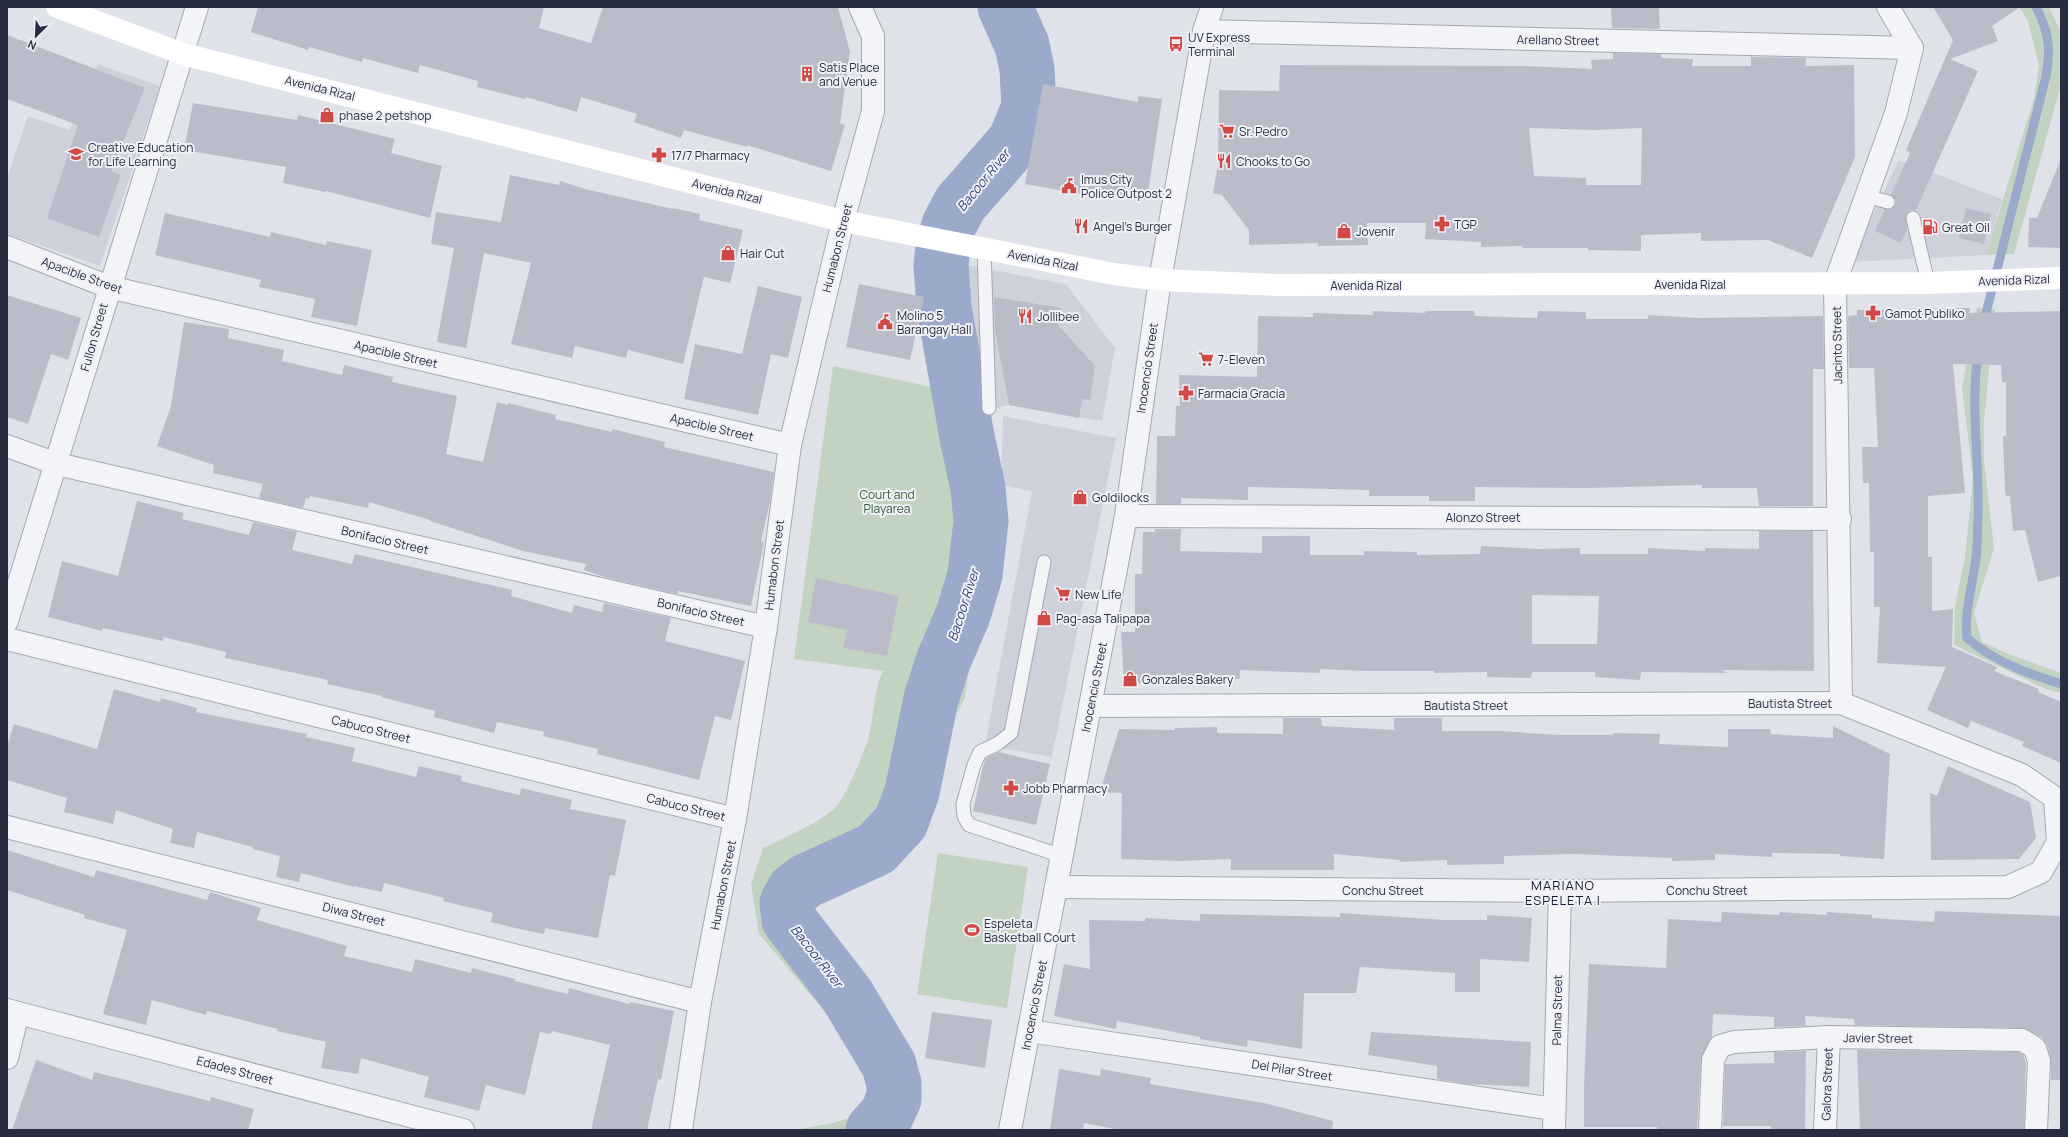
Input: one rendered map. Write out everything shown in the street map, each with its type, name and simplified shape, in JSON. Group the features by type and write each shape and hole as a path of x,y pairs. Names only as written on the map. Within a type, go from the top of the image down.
{"main road":[{"name":"Avenida Rizal","path":"57,7 183,54 843,221 1114,274 1160,280 1276,285 1928,283 2061,278"}],"street":[{"name":"Fullon Street","path":"7,621 57,464 109,287 197,7"},
{"name":"Humabon Street","path":"681,1130 700,1002 735,819 766,626 790,445 843,221 873,111 873,36 860,7"},
{"name":"Inocencio Street","path":"1010,1130 1126,516 1160,280 1204,31 1212,7"},
{"path":"1888,7 1912,48"},
{"name":"Arellano Street","path":"1204,31 1912,48"},
{"name":"Jacinto Street","path":"1841,703 1836,283 1896,113 1912,48"},
{"name":"Apacible Street","path":"7,247 109,287 790,445"},
{"name":"Bonifacio Street","path":"7,446 57,464 766,626"},
{"name":"Alonzo Street","path":"1126,516 1840,519"},
{"name":"Cabuco Street","path":"7,639 735,819"},
{"name":"Bautista Street","path":"1090,706 1841,703"},
{"name":"Conchu Street","path":"1056,887 1560,891 2008,887 2041,872 2058,842 2055,798 2022,775 1841,703"},
{"name":"Diwa Street","path":"7,827 700,1002"},
{"name":"Palma Street","path":"1554,1120 1560,891"},
{"path":"7,1058 13,1011"},
{"name":"Edades Street","path":"13,1011 463,1130"},
{"name":"Del Pilar Street","path":"1029,1031 1554,1120"},
{"name":"Javier Street","path":"1710,1130 1713,1060 1720,1046 1734,1042 1829,1038 2022,1040 2035,1048 2039,1060 2036,1130"},
{"name":"Galora Street","path":"1825,1130 1829,1038"}],"lane":[{"path":"1866,196 1888,202"},
{"path":"1912,218 1928,283"},
{"path":"977,247 989,408"},
{"path":"1044,562 1012,732 997,744 980,752 974,765 963,804 964,816 969,824 1062,856"}],"shaded area":[{"name":"Creative Education for Life Learning","path":"98,64 160,86 100,266 7,234 7,178 28,116 70,130"},
{"name":"Great Oil","path":"1899,160 2002,199 1986,255 1850,262"},
{"name":"Jollibee","path":"951,262 1066,284 1115,348 1102,421 1009,405 976,413"},
{"name":"Pag-asa Talipapa","path":"1003,416 1116,438 1052,757 985,745 1032,491 1001,485"}],"green space":[{"path":"2019,7 2049,7 2061,32 2061,85 2014,254 1986,255 2034,98 2039,65 2028,21"},
{"name":"Court and Playarea","path":"927,259 951,262 976,413 992,484 998,524 992,571 976,617 965,698 947,731 925,836 907,851 831,879 811,890 807,920 837,960 910,1068 917,1088 916,1114 900,1130 794,1130 833,1123 860,1115 868,1083 841,1031 759,934 751,884 763,848 818,820 839,804 868,740 875,696 883,671 794,659 833,366 941,389 954,468 953,448 928,304"},
{"path":"1977,308 1995,309 1984,421 1984,459 1994,548 1974,613 1982,642 2011,655 2061,673 2061,693 2046,689 1954,645 1955,606 1965,557 1973,478 1962,388"},
{"name":"Espeleta Basketball Court","path":"938,853 1028,867 1007,1008 917,994"}],"building":[{"path":"258,7 544,7 539,28 591,43 603,7 838,7 850,52 840,123 845,125 831,171 747,145 747,147 684,130 681,138 634,122 637,114 581,97 577,112 526,97 525,99 477,87 478,81 420,65 418,73 363,58 362,62 309,47 308,50 251,32"},
{"path":"1611,7 1659,7 1660,29 1612,28"},
{"path":"1933,7 2020,7 1992,26 1998,41 1950,59 1978,71 1916,210 1911,210 1906,215 1907,229 1901,243 1875,231 1885,209 1890,210 1896,204 1896,200 1891,195 1910,153 1906,150 1953,40"},
{"path":"7,35 145,88 111,171 121,175 99,237 47,218 78,125 7,99"},
{"path":"1613,53 1661,54 1661,58 1693,59 1692,66 1751,66 1751,57 1806,58 1806,66 1854,65 1855,157 1812,258 1768,240 1701,241 1701,233 1641,235 1641,251 1588,250 1588,248 1522,248 1522,246 1481,247 1481,242 1425,239 1426,223 1367,223 1368,245 1318,246 1318,243 1249,245 1249,230 1222,195 1213,193 1218,164 1219,90 1279,91 1280,65 1523,66 1592,69 1591,60 1613,59","holes":["1529,128 1594,130 1642,128 1641,185 1586,185 1586,178 1534,176"]},
{"path":"1043,84 1138,102 1138,96 1162,99 1147,200 1082,190 1081,194 1025,184"},
{"path":"193,103 297,120 298,115 395,139 391,153 442,166 430,218 326,191 283,183 286,167 184,150"},
{"path":"2060,161 2061,248 2028,247 2029,218 2037,218"},
{"path":"510,175 559,185 560,181 585,189 700,214 699,220 743,230 730,283 704,277 683,364 628,350 626,358 575,346 572,358 511,344 531,263 484,253 466,348 437,342 454,248 431,244 436,212 501,222"},
{"path":"1966,208 1991,214 1984,244 1959,238"},
{"path":"165,213 270,237 271,232 326,245 327,241 372,250 357,326 311,317 315,299 259,287 261,280 155,255"},
{"name":"Molino 5 Barangay Hall","path":"859,284 924,297 910,360 846,347"},
{"path":"758,286 802,297 788,358 771,354 758,415 684,399 695,344 742,354"},
{"path":"7,295 81,318 68,360 51,354 28,424 7,417"},
{"path":"994,297 1061,308 1058,325 1095,366 1090,400 1082,399 1079,418 1009,405 995,330"},
{"path":"1970,308 1969,313 2061,311 2061,576 2038,582 2025,530 2013,531 2010,496 2006,496 2005,491 2003,436 2006,436 2006,382 2002,382 2001,365 1953,364 1965,493 1928,496 1928,557 1932,557 1932,611 1953,609 1952,647 1997,667 1994,671 2039,689 2038,692 2061,702 2061,763 2022,746 2024,742 1971,721 1968,728 1927,710 1946,667 1877,663 1880,607 1874,607 1874,552 1870,552 1869,483 1863,483 1862,447 1878,447 1874,368 1849,368 1848,316 1857,315 1857,310"},
{"path":"1373,311 1425,313 1425,311 1474,311 1475,316 1537,318 1538,311 1586,312 1586,319 1648,319 1648,315 1699,318 1823,316 1824,369 1813,369 1813,506 1759,506 1757,488 1702,488 1702,485 1586,488 1475,487 1475,501 1429,501 1429,496 1369,496 1369,490 1248,487 1248,500 1181,498 1181,504 1156,504 1157,436 1175,436 1176,406 1180,406 1179,375 1257,377 1258,316 1313,317 1313,313 1373,315"},
{"path":"184,322 229,329 228,338 284,350 282,361 342,375 344,365 393,377 392,382 457,396 446,454 483,462 497,402 508,405 508,403 556,415 555,419 612,432 612,429 665,442 664,447 774,472 770,502 761,541 764,542 751,606 678,591 678,594 608,578 584,570 586,564 523,551 430,520 369,502 368,508 310,496 309,499 306,498 303,508 259,498 263,484 213,473 214,465 157,446 171,406"},
{"path":"137,501 184,513 182,519 249,535 253,522 297,532 292,550 352,564 355,554 512,590 511,596 572,613 574,605 602,612 604,603 671,618 665,641 745,661 731,720 715,716 699,780 597,754 598,749 543,736 544,732 497,722 494,733 434,717 435,711 381,697 382,696 327,684 328,680 225,658 226,652 163,637 163,641 103,628 102,631 48,617 62,561 118,576"},
{"path":"1155,529 1181,529 1180,551 1262,553 1262,536 1310,536 1310,555 1364,555 1364,551 1417,552 1417,555 1480,554 1481,546 1539,549 1580,548 1580,554 1648,554 1648,548 1705,551 1705,548 1759,549 1759,531 1813,531 1814,671 1721,670 1728,673 1641,672 1640,680 1595,677 1595,672 1532,672 1531,678 1487,677 1487,672 1434,673 1434,671 1364,671 1320,669 1320,673 1240,670 1240,679 1124,684 1121,632 1135,632 1135,574 1142,574 1143,532 1155,532","holes":["1532,595 1599,596 1597,644 1532,644"]},
{"path":"816,578 899,596 887,656 843,648 847,630 808,622"},
{"path":"114,689 160,702 161,698 197,708 196,712 307,734 306,737 355,748 352,761 416,777 419,766 462,776 461,781 520,795 521,788 572,800 570,809 626,820 615,876 610,875 598,938 545,928 544,934 491,922 493,913 443,901 444,898 384,883 382,892 354,887 301,873 299,882 276,877 280,856 197,832 194,848 170,843 173,829 116,810 113,824 64,812 67,798 7,780 7,746 14,724 97,749"},
{"path":"1283,718 1321,718 1322,726 1394,730 1394,718 1442,718 1442,731 1500,731 1559,735 1613,735 1613,733 1660,734 1659,744 1728,747 1728,729 1770,729 1771,734 1833,738 1833,726 1890,754 1884,859 1840,856 1840,854 1772,853 1772,857 1715,854 1715,860 1672,861 1672,858 1573,854 1504,856 1504,864 1447,865 1447,860 1400,862 1400,860 1334,854 1334,870 1231,870 1231,859 1178,861 1121,859 1122,793 1100,792 1119,729 1175,730 1175,728 1217,727 1217,733 1283,734"},
{"name":"Jobb Pharmacy","path":"998,752 1050,764 1036,825 973,811 986,758"},
{"path":"1948,766 2030,802 2036,838 2019,859 1931,860 1930,793 1937,796"},
{"path":"7,850 94,877 96,870 207,900 210,892 261,908 257,920 347,946 344,956 412,972 415,959 471,973 472,968 515,979 515,981 568,994 569,988 629,1004 630,1002 674,1011 661,1080 658,1079 647,1130 591,1130 610,1045 552,1031 551,1034 540,1032 525,1095 486,1085 479,1111 424,1097 429,1077 361,1058 358,1074 321,1068 326,1042 277,1031 278,1029 207,1011 206,1015 152,1000 146,1025 103,1014 127,930 84,918 85,915 7,890"},
{"path":"1935,911 2061,916 2061,1080 2051,1080 2051,1061 2047,1044 2042,1037 2023,1028 1855,1025 1854,1019 1805,1016 1806,1026 1774,1027 1774,1017 1713,1014 1712,1037 1701,1059 1697,1130 1657,1130 1657,1127 1584,1127 1584,1087 1589,964 1666,968 1668,919 1721,922 1722,912 1779,915 1780,912 1826,915 1827,912 1872,915 1872,918 1934,922"},
{"path":"1340,913 1444,920 1487,920 1487,915 1532,918 1529,962 1480,959 1480,992 1455,992 1455,973 1360,967 1356,993 1304,993 1302,1049 1248,1040 1247,1047 1200,1039 1200,1037 1117,1021 1116,1029 1054,1016 1064,964 1090,969 1089,920 1145,921 1145,918 1200,921 1200,914 1340,917"},
{"path":"932,1012 992,1020 985,1068 925,1058"},
{"path":"1371,1032 1531,1042 1529,1087 1469,1084 1437,1079 1437,1066 1368,1055"},
{"path":"1857,1050 2018,1052 2024,1056 2026,1063 2024,1130 1860,1130"},
{"path":"1806,1051 1805,1130 1771,1130 1771,1126 1723,1126 1725,1064 1774,1063 1774,1052"},
{"path":"36,1060 92,1080 94,1072 210,1101 211,1097 254,1109 248,1130 12,1130"},
{"path":"1059,1069 1100,1076 1101,1069 1151,1078 1150,1084 1264,1103 1333,1121 1332,1130 1120,1130 1084,1123 1083,1130 1050,1130"}],"waterway":[{"name":"Bacoor River","path":"873,1130 887,1114 894,1099 894,1084 889,1065 847,995 789,920 787,903 794,890 806,881 876,849 901,822 912,792 931,699 944,659 963,615 975,575 981,521 978,488 967,437 944,307 941,266 943,246 949,225 960,204 1015,141 1029,107 1027,69 1022,45 1005,7"},
{"path":"1983,325 2046,76 2048,40 2044,24 2036,7"},
{"path":"1978,353 1975,394 1978,497 1977,552 1968,607 1966,628 1967,638 1988,653 2012,666 2061,684"}],"place":[{"name":"UV Express Terminal","path":"1176,44"},
{"name":"Satis Place and Venue","path":"807,74"},
{"name":"phase 2 petshop","path":"327,115"},
{"name":"Sr. Pedro","path":"1227,131"},
{"name":"Creative Education for Life Learning","path":"76,154"},
{"name":"17/7 Pharmacy","path":"659,155"},
{"name":"Chooks to Go","path":"1224,161"},
{"name":"Imus City Police Outpost 2","path":"1069,186"},
{"name":"TGP","path":"1442,224"},
{"name":"Angel's Burger","path":"1081,226"},
{"name":"Great Oil","path":"1930,227"},
{"name":"Jovenir","path":"1344,231"},
{"name":"Hair Cut","path":"728,253"},
{"name":"Gamot Publiko","path":"1873,313"},
{"name":"Jollibee","path":"1025,316"},
{"name":"Molino 5 Barangay Hall","path":"885,322"},
{"name":"7-Eleven","path":"1206,359"},
{"name":"Farmacia Gracia","path":"1186,393"},
{"name":"Goldilocks","path":"1080,497"},
{"name":"New Life","path":"1063,594"},
{"name":"Pag-asa Talipapa","path":"1044,618"},
{"name":"Gonzales Bakery","path":"1130,679"},
{"name":"Jobb Pharmacy","path":"1011,788"},
{"name":"Espeleta Basketball Court","path":"972,930"}],"district":[{"name":"MARIANO ESPELETA I","path":"1563,892"}]}
